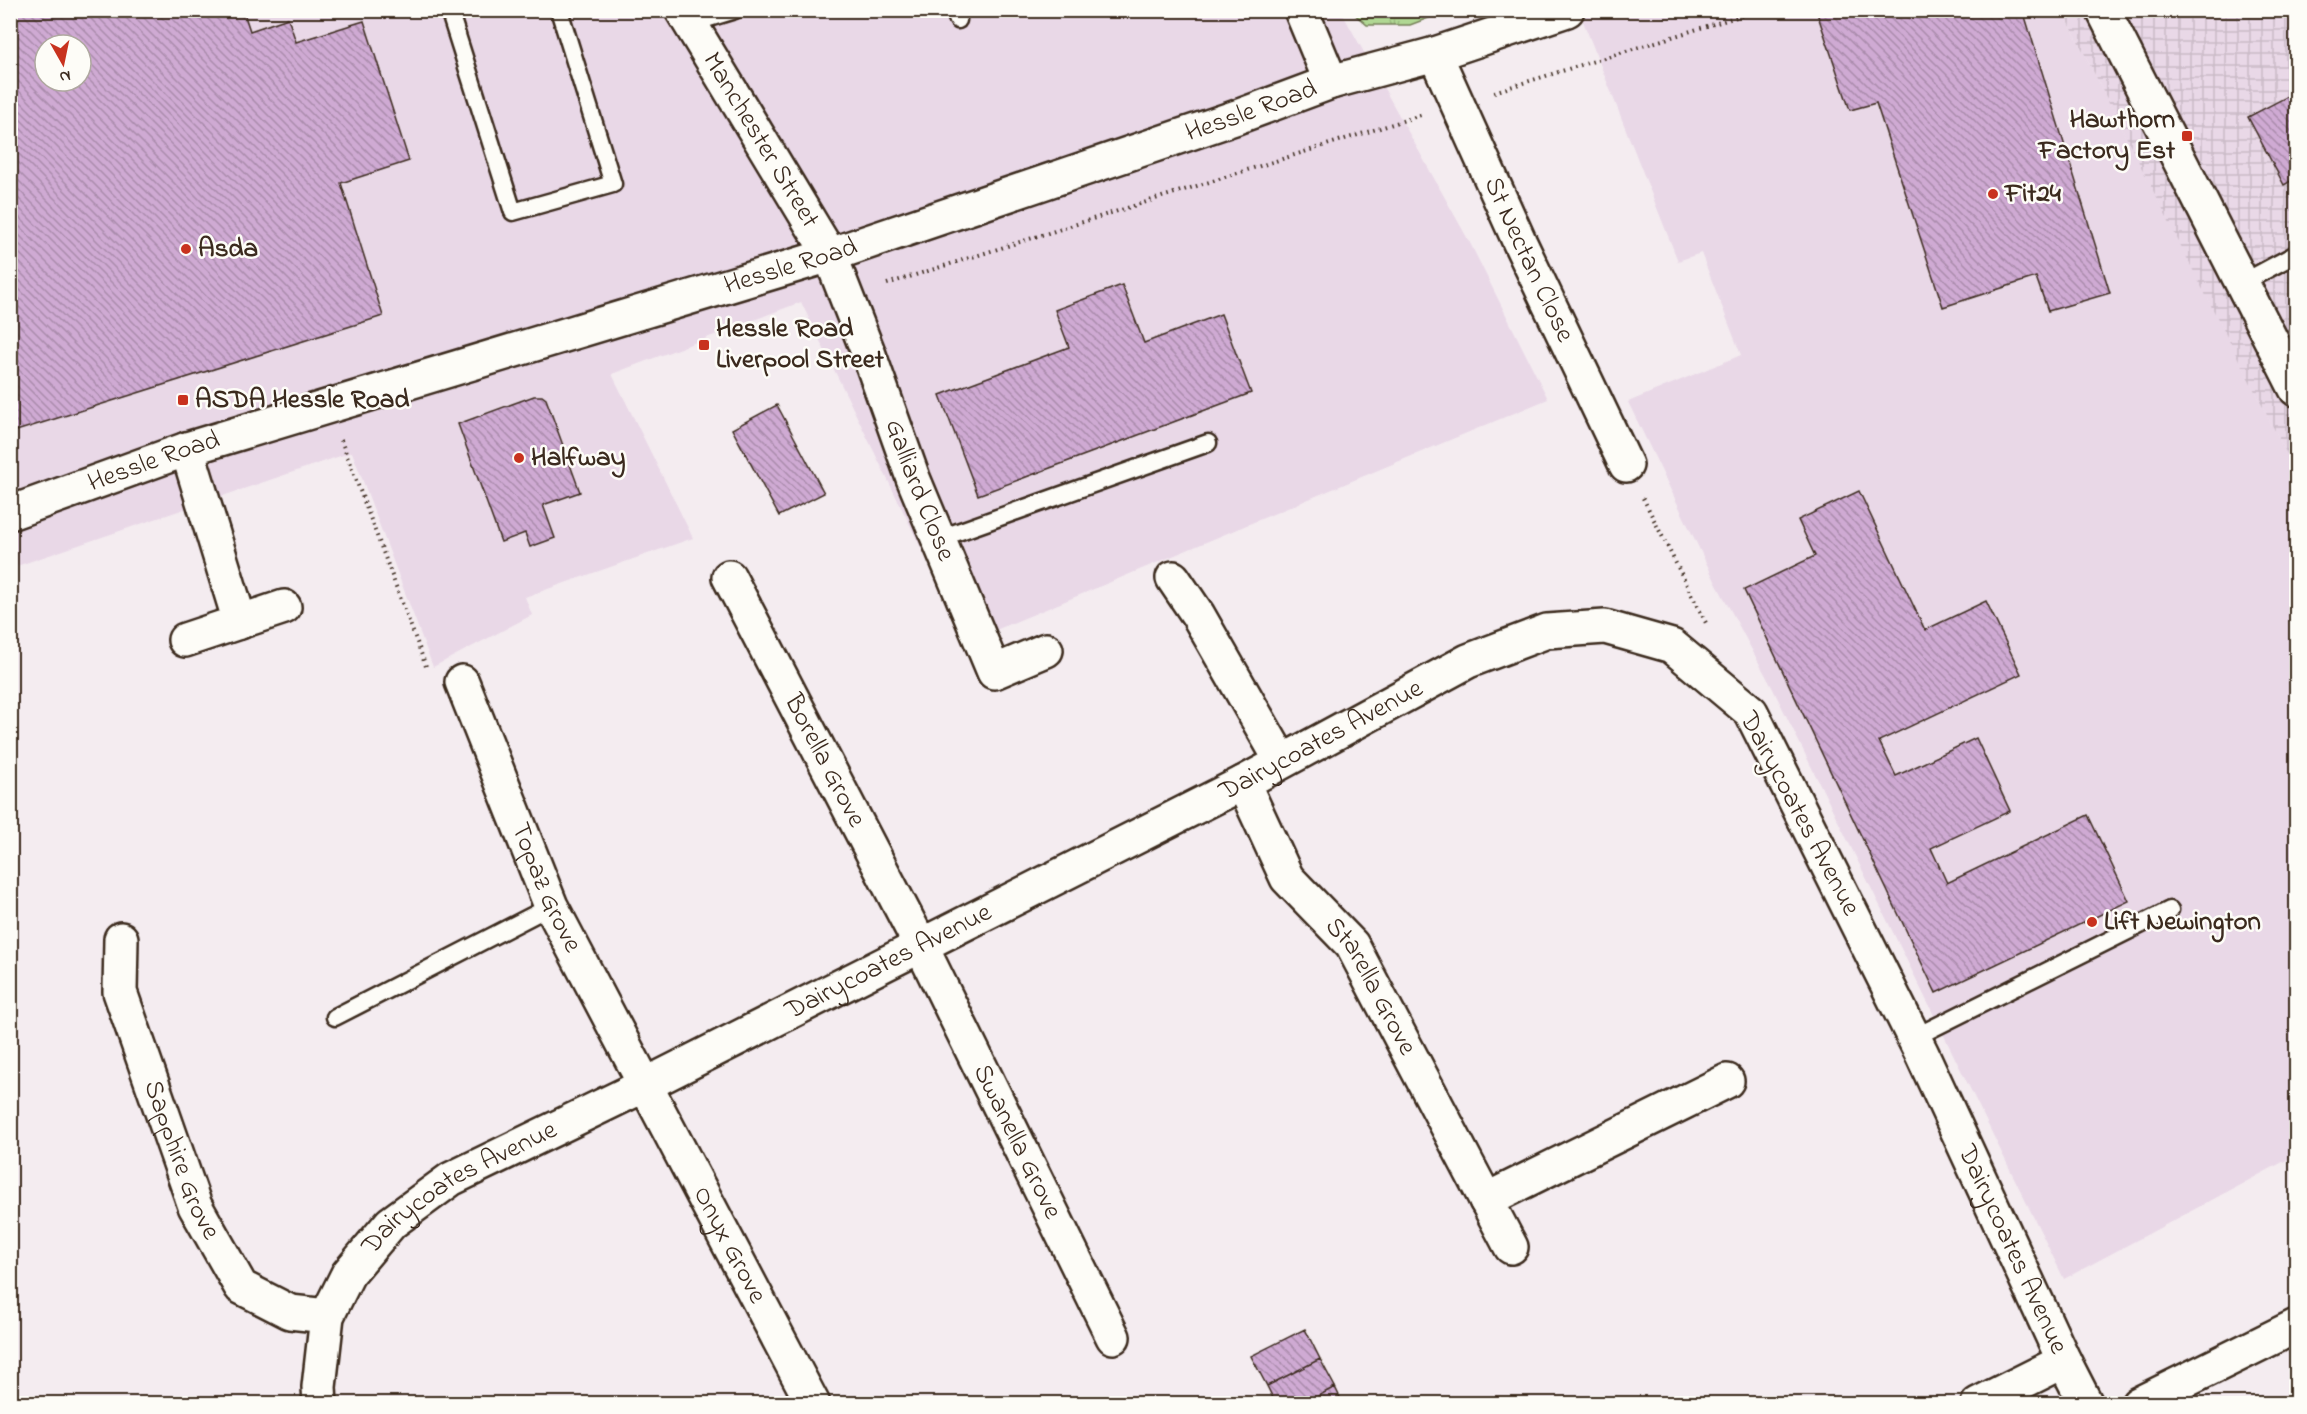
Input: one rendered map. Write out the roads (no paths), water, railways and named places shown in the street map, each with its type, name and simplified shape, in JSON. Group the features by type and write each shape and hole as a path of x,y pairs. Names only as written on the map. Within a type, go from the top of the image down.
{"street":[{"path":"1301,10 1331,82"},
{"name":"Hessle Road","path":"10,513 187,449 830,255 1237,117 1331,82 1435,54 1567,10"},
{"path":"2103,10 2296,389"},
{"name":"Manchester Street","path":"686,17 830,255"},
{"name":"St Nectan Close","path":"1435,54 1520,243 1626,465"},
{"name":"Galliard Close","path":"830,255 913,478 994,672 1046,650"},
{"path":"187,449 240,622"},
{"name":"Borella Grove","path":"729,576 921,946"},
{"path":"1173,578 1198,615 1281,760"},
{"path":"185,640 284,607"},
{"name":"Dairycoates Avenue","path":"320,1404 319,1387 327,1317 348,1274 391,1223 451,1179 645,1085 1243,783 1281,760 1468,661 1547,631 1605,627 1672,646 1750,712 1913,1038 2086,1404"},
{"name":"Topaz Grove","path":"462,682 551,906 645,1085"},
{"name":"Starella Grove","path":"1243,783 1287,878 1352,945 1511,1247"},
{"name":"Sapphire Grove","path":"121,939 120,992 195,1206 241,1287 290,1312 327,1317"},
{"name":"Swanella Grove","path":"921,946 1113,1337"},
{"path":"1486,1200 1727,1081"},
{"name":"Onyx Grove","path":"645,1085 813,1404"},
{"path":"2138,1404 2296,1326"},
{"path":"1978,1404 2064,1361"}],"lane":[{"path":"449,10 513,212 613,184 559,10"},
{"path":"686,17 735,10"},
{"path":"2242,283 2296,254"},
{"path":"938,539 1208,443"},
{"path":"335,1017 551,906"},
{"path":"1913,1038 2170,910"}],"place":[{"name":"Hawthorn Factory Est","path":"2187,136"},
{"name":"Fit24","path":"1993,194"},
{"name":"Asda","path":"186,249"},
{"name":"Hessle Road Liverpool Street","path":"704,345"},
{"name":"ASDA Hessle Road","path":"183,400"},
{"name":"Halfway","path":"519,458"},
{"name":"Lift Newington","path":"2092,922"}]}
